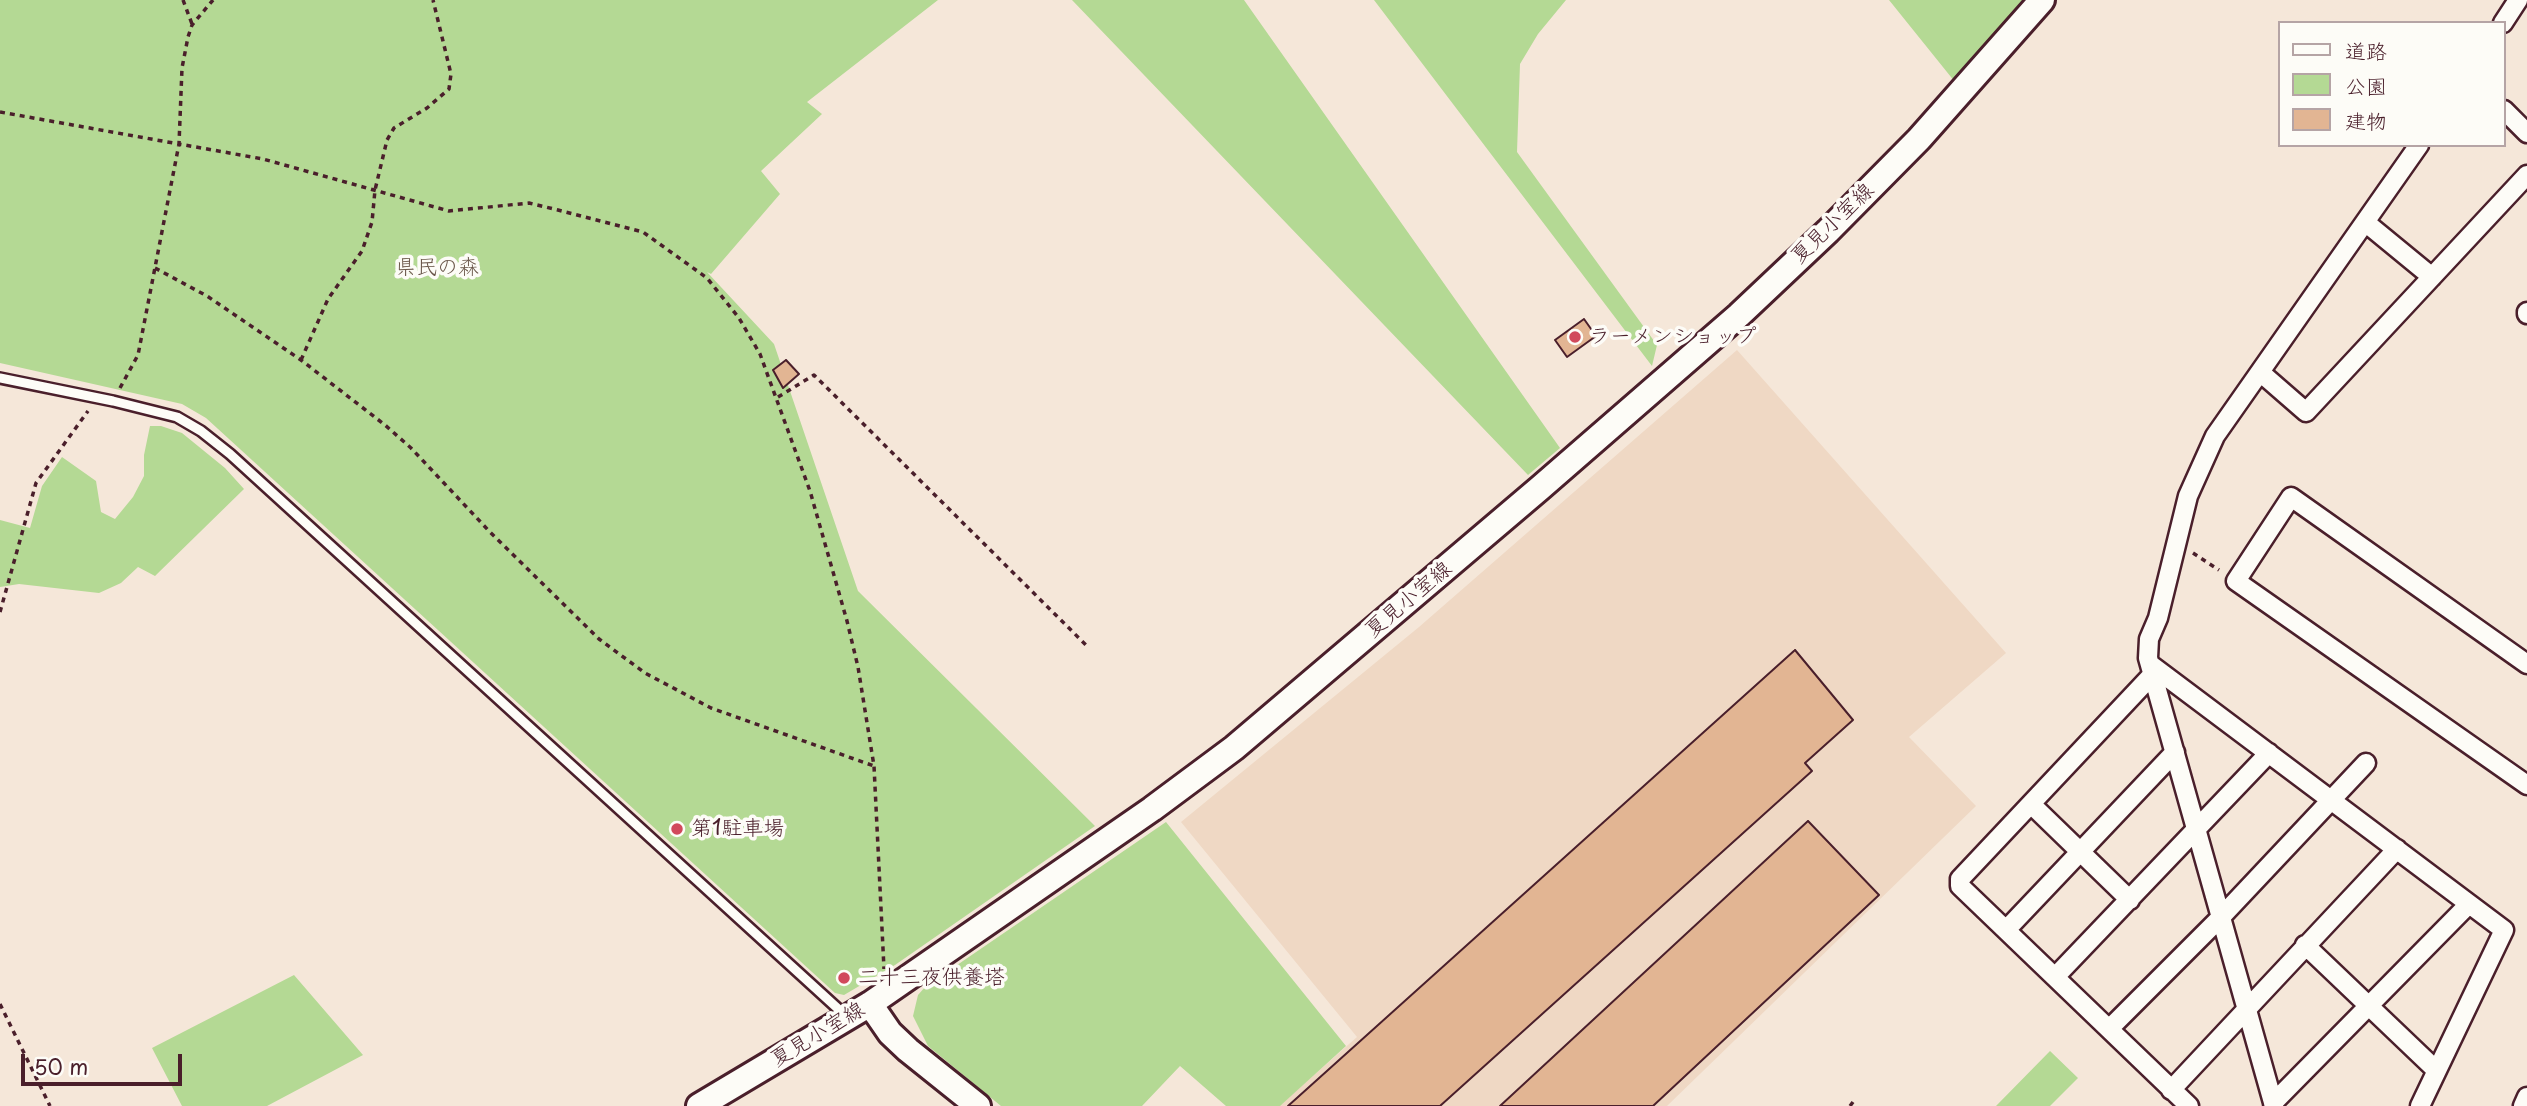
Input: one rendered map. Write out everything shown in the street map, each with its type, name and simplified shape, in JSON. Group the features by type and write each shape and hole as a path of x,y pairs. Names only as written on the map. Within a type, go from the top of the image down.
{"main road":[{"name":"夏見小室線","path":"699,1106 870,1004 1141,816 1234,748 1540,488 1739,314 1829,231 1919,139 2042,0"},
{"path":"870,1004 890,1033 908,1050 978,1106"}],"street":[{"path":"2504,21 2518,0"},
{"path":"2506,112 2527,132"},
{"path":"2274,1105 2152,670 2149,639 2158,618 2188,496 2216,436 2418,147"},
{"path":"2260,372 2306,412 2527,175"},
{"path":"2365,222 2432,277"},
{"path":"2527,664 2291,497 2236,581 2527,785"},
{"path":"2152,670 2269,753 2504,930 2420,1106"},
{"path":"2152,670 1960,879 1960,886 2189,1106"},
{"path":"2006,930 2175,752"},
{"path":"2055,977 2269,753"},
{"path":"2109,1029 2221,917 2366,763"},
{"path":"2031,804 2130,900"},
{"path":"2171,1090 2397,849"},
{"path":"2274,1105 2469,904"},
{"path":"2305,945 2436,1070"},
{"path":"2522,1106 2527,1097"}],"lane":[{"path":"0,378 177,417 201,432 230,454 848,1017"}],"path":[{"path":"183,0 192,25"},
{"path":"113,401 138,355 180,144 182,68 192,25 213,0"},
{"path":"300,360 328,299 362,251 372,222 387,140 394,128 427,108 449,89 451,74 433,0"},
{"path":"0,112 263,159 449,211 529,202 643,232 707,278 739,318 760,354 810,491 847,621 858,667 874,766 884,971"},
{"path":"155,268 207,296 300,360 411,448 490,532 599,639 645,673 711,708 874,766"},
{"path":"777,397 814,375 1088,647"},
{"path":"0,612 36,483 97,398"},
{"path":"2176,544 2206,560 2236,581"},
{"path":"0,1004 2,1015 50,1106"}],"shaded area":[{"path":"1737,350 2006,653 1909,737 1976,806 1667,1106 1279,1106 1357,1037 1181,822 1419,627"}],"green space":[{"name":"県民の森","path":"0,0 938,0 807,102 822,114 761,171 780,194 711,274 707,272 774,344 858,591 1095,826 895,965 844,995 835,993 206,418 182,404 0,363"},
{"path":"1072,0 1244,0 1560,448 1528,475"},
{"path":"1374,0 1566,0 1538,34 1520,64 1517,152 1657,345 1652,366"},
{"path":"1889,0 2026,0 1955,82"},
{"path":"150,426 161,426 182,433 225,468 244,489 155,576 138,567 121,583 99,593 19,584 0,587 0,520 30,528 42,486 62,457 96,481 101,512 115,519 133,497 144,476 144,455"},
{"path":"1166,822 1346,1046 1280,1106 1226,1106 1180,1066 1142,1106 1001,1106 928,1046 913,1016 918,995 925,987"},
{"path":"294,975 363,1055 267,1106 182,1106 152,1048"},
{"path":"2050,1051 2078,1078 2050,1106 1996,1106"}],"building":[{"path":"1584,319 1596,336 1567,357 1555,340"},
{"path":"786,360 799,374 783,388 773,370"},
{"path":"1795,650 1853,720 1805,763 1812,771 1440,1106 1288,1106"},
{"path":"1808,821 1879,895 1653,1106 1500,1106"}],"place":[{"name":"ラーメンショップ","path":"1575,337"},
{"name":"第1駐車場","path":"677,829"},
{"name":"二十三夜供養塔","path":"844,978"}]}
